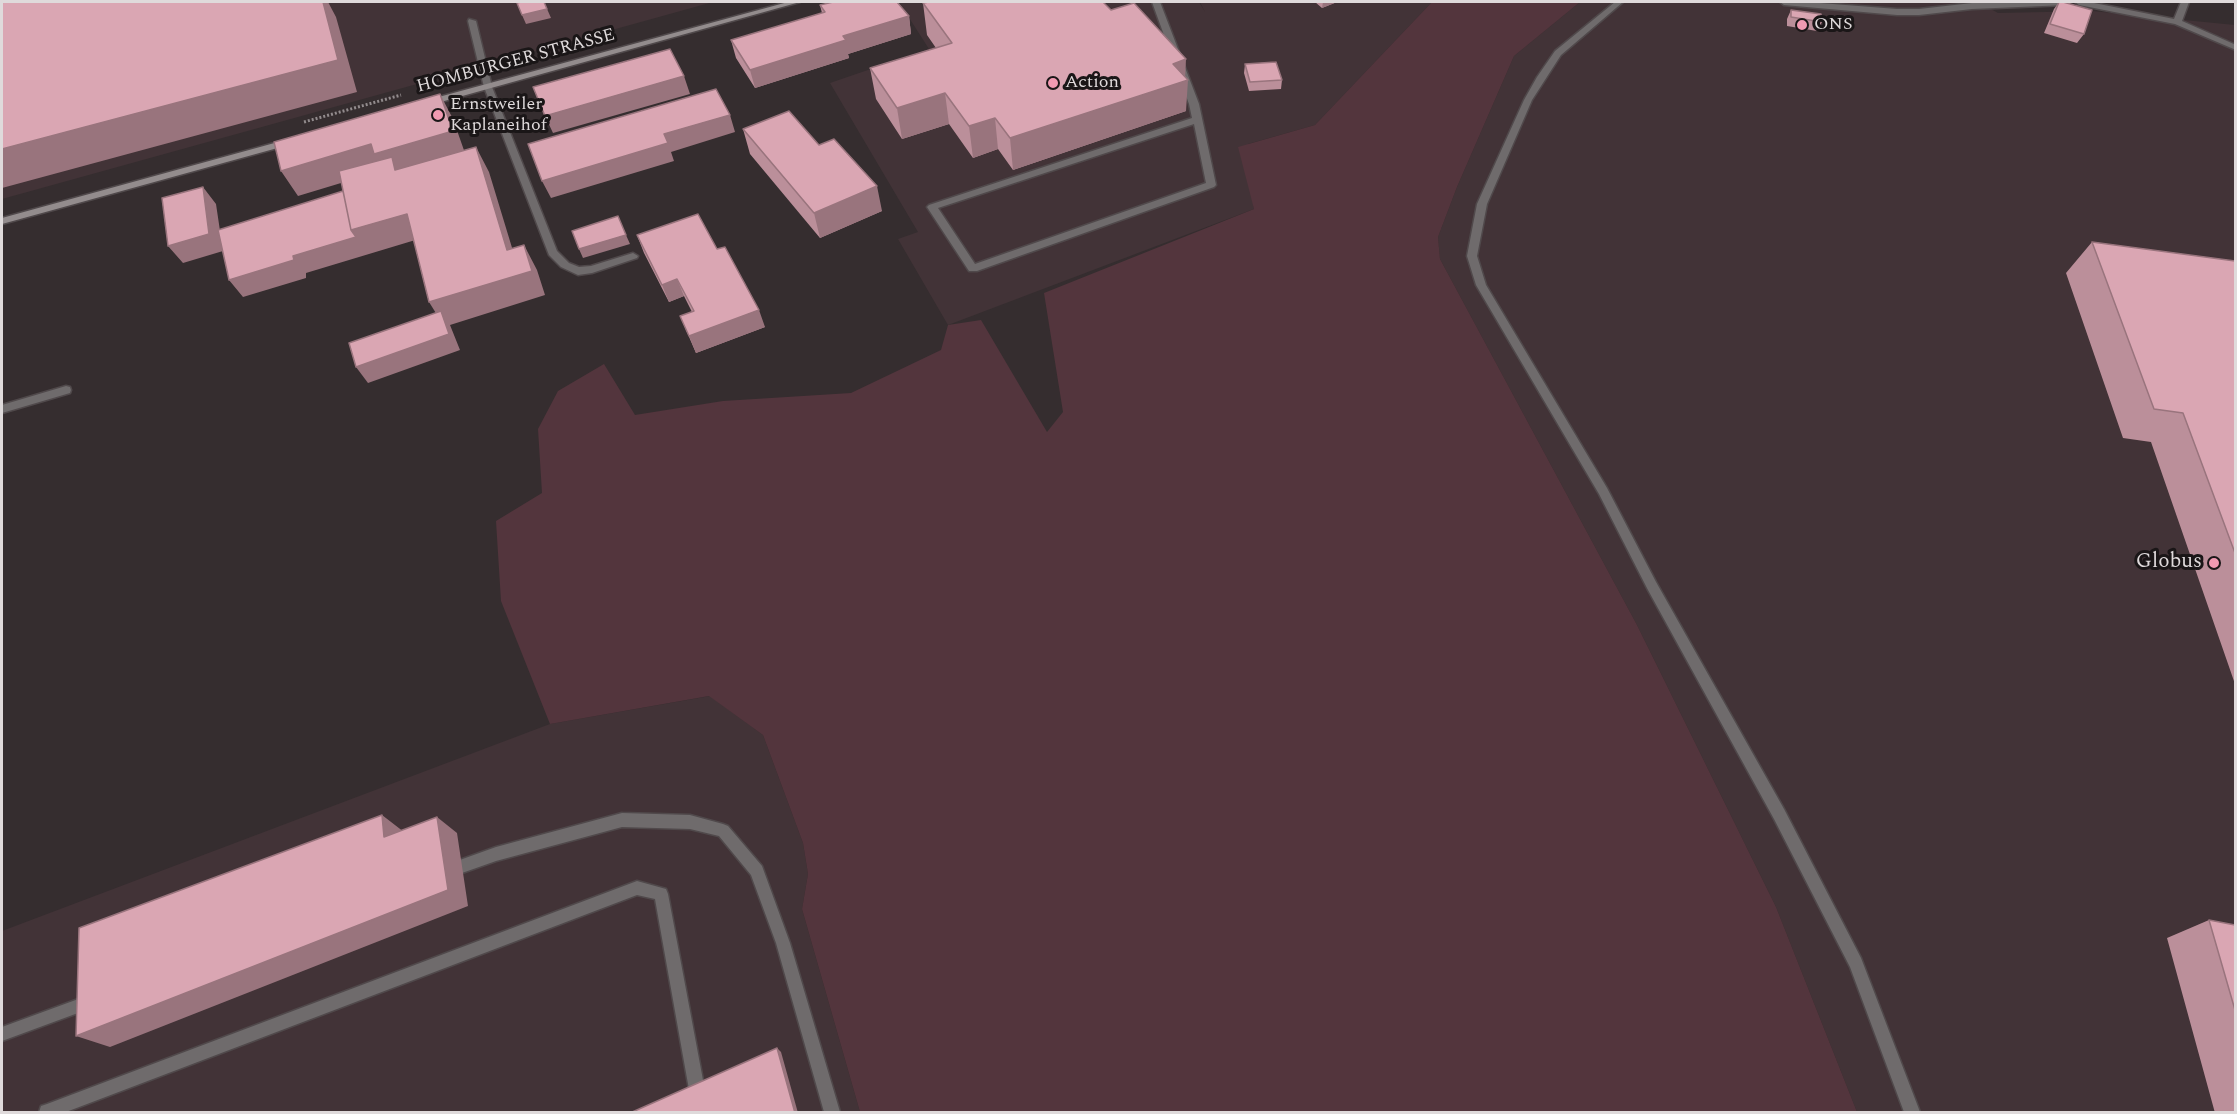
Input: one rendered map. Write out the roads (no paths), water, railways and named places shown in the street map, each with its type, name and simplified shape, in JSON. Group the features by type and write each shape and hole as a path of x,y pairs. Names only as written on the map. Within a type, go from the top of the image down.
{"main road":[{"name":"HOMBURGER STRASSE","path":"420,105 796,2"},
{"path":"2,221 296,140"}],"lane":[{"path":"1156,2 1194,104 1211,185 973,269 932,207 1197,120"},
{"path":"1619,2 1558,53 1541,76 1482,204 1472,256 1481,285 1603,491 1652,586 1796,846 1856,963 1912,1113"},
{"path":"1784,2 1897,12 2066,2"},
{"path":"1954,2 1972,6"},
{"path":"2079,2 2178,22 2235,48"},
{"path":"2178,22 2185,2"},
{"path":"472,21 488,87 553,252 565,265 578,271 633,256"},
{"path":"2,409 66,390"},
{"path":"462,866 496,854 622,819 690,822 723,831 757,871 783,943 832,1113"},
{"path":"47,1113 638,888 661,894 701,1113"},
{"path":"2,1034 110,994"}],"place":[{"name":"ONS","path":"1802,25"},
{"name":"Action","path":"1053,83"},
{"name":"Ernstweiler Kaplaneihof","path":"438,115"},
{"name":"Globus","path":"2214,563"}]}
